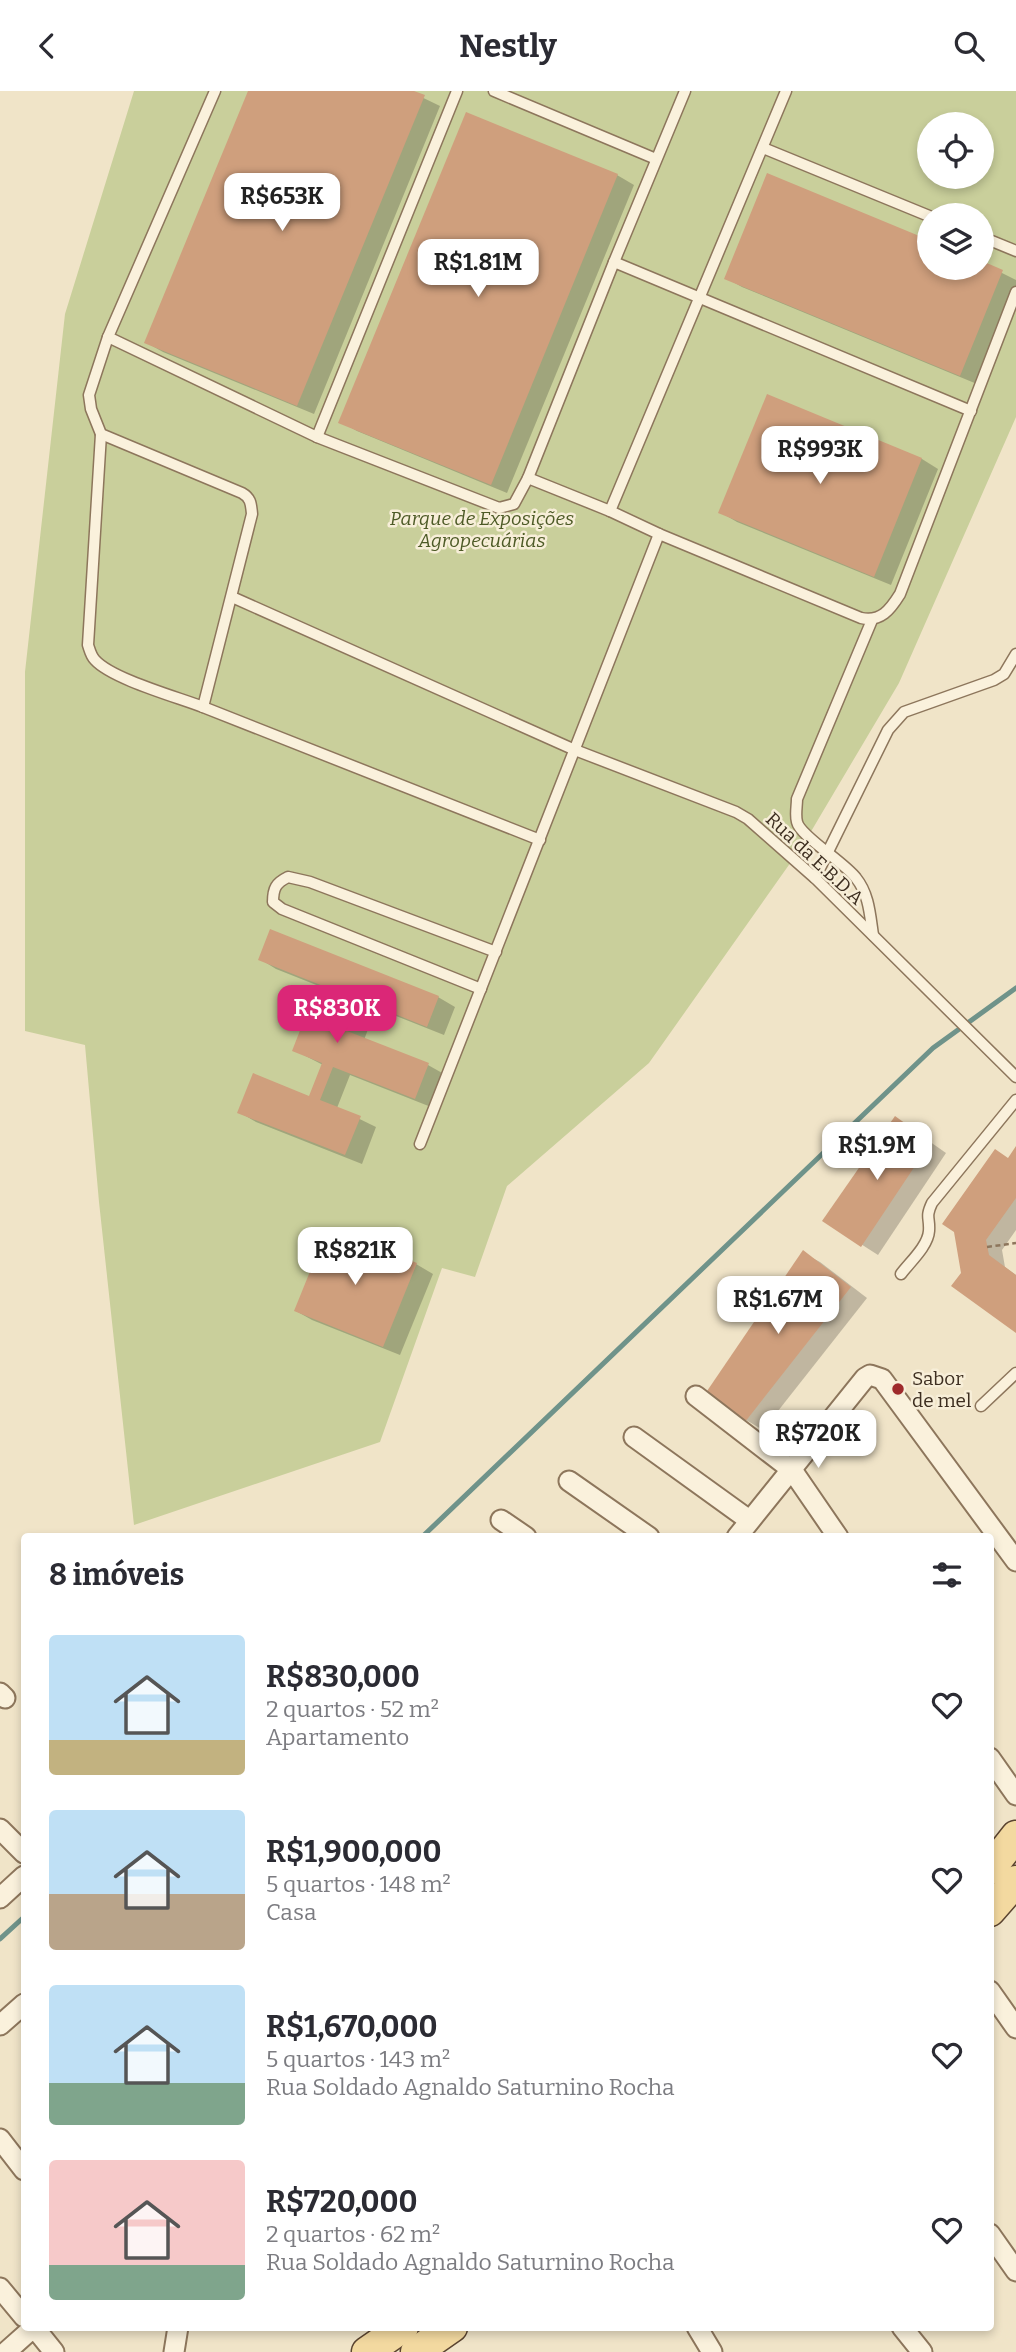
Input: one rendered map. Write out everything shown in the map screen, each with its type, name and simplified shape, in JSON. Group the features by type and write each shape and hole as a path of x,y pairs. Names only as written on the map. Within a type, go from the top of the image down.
{"main road":[{"path":"994,1864 1016,1836"},
{"path":"994,1906 1016,1881"},
{"path":"367,2352 397,2331"},
{"path":"416,2352 446,2331"}],"street":[{"path":"740,1533 865,1378 874,1376 882,1380 1016,1561"},
{"path":"696,1396 792,1470 835,1533"},
{"path":"634,1437 749,1520"},
{"path":"569,1482 643,1533"},
{"path":"501,1520 520,1533"},
{"path":"994,1764 1016,1795"},
{"path":"0,1829 21,1850"},
{"path":"0,1898 21,1879"},
{"path":"994,1997 1016,2028"},
{"path":"0,2025 21,2007"},
{"path":"0,2139 21,2166"},
{"path":"994,2240 1016,2271"},
{"path":"0,2288 21,2313"},
{"path":"6,2352 30,2331"},
{"path":"37,2331 54,2352"},
{"path":"174,2352 177,2331"},
{"path":"699,2331 712,2352"},
{"path":"905,2331 922,2352"}],"lane":[{"path":"215,91 108,337 89,395 91,409 101,434 88,645 91,655 96,662 113,673 540,840"},
{"path":"317,437 457,91"},
{"path":"494,91 656,159"},
{"path":"108,337 317,437 499,508 513,504 528,478 685,91"},
{"path":"610,511 786,91"},
{"path":"763,148 917,210"},
{"path":"994,242 1016,251"},
{"path":"614,262 971,411"},
{"path":"873,936 866,896 857,879 829,852 803,833 797,821 797,799 872,621 884,615 900,594 1016,292"},
{"path":"101,434 249,497 252,514 203,707"},
{"path":"528,478 872,621"},
{"path":"420,1143 659,534"},
{"name":"Rua da E.B.D.A","path":"232,597 575,750 748,819 816,878 1016,1077"},
{"path":"816,878 895,720 904,712 994,680 1004,674 1016,654"},
{"path":"481,989 282,909 273,902 273,892 278,882 288,877 310,882 496,952"},
{"path":"901,1274 925,1242 929,1231 926,1216 932,1203 1016,1100"},
{"path":"981,1406 1016,1373"}],"path":[{"path":"988,1247 1016,1243"}],"green space":[{"name":"Parque de Exposições Agropecuárias","path":"134,91 1016,91 1016,417 899,683 803,845 649,1063 507,1186 475,1277 442,1268 380,1442 134,1525 85,1045 25,1031 25,672 65,314"}],"building":[{"path":"248,91 414,91 425,95 297,406 144,343"},
{"path":"466,112 618,174 491,485 338,423"},
{"path":"767,173 917,235 917,280 994,280 994,266 1003,270 960,376 724,279"},
{"path":"767,394 922,458 874,577 718,513"},
{"path":"270,929 439,996 427,1027 360,1000 347,1031 429,1063 415,1099 333,1067 320,1100 361,1116 345,1155 237,1113 253,1073 309,1096 322,1063 292,1051 306,1015 336,1027 348,996 258,960"},
{"path":"895,1116 931,1142 861,1247 822,1221"},
{"path":"1016,1146 1016,1198 986,1240 989,1255 1016,1275 1016,1333 951,1286 961,1273 954,1232 942,1224 995,1149 1008,1158"},
{"path":"328,1227 417,1263 383,1347 294,1311"},
{"path":"803,1250 851,1287 745,1422 705,1394"}],"waterway":[{"path":"426,1533 933,1048 1016,988"},
{"path":"0,1939 21,1920"}],"place":[{"name":"Sabor de mel","path":"898,1389"}]}
